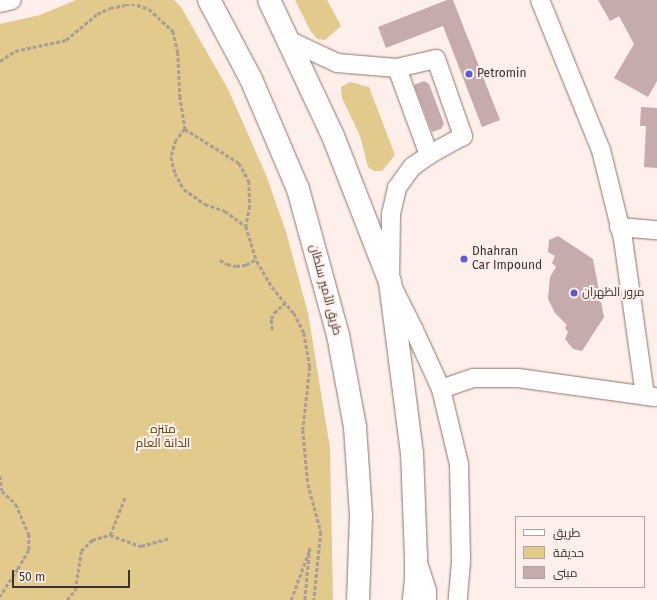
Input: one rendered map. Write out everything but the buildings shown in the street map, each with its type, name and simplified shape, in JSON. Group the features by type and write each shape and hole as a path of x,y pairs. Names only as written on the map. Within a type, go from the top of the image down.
{"main road":[{"path":"192,0 219,19"},
{"name":"طريق الأمير سلطان","path":"209,0 251,79 298,189 338,335 355,434 361,516 358,600"},
{"path":"271,2 333,136 390,282 412,452 416,555 414,600"}],"street":[{"path":"0,3 12,0"},
{"path":"441,389 473,378 518,378 651,396 623,239 601,150 540,0"},
{"path":"288,40 337,63 397,68 436,59 463,136 429,155 412,167 397,188 391,214 390,282 441,389 459,464 461,562 458,600"},
{"path":"397,68 429,155"},
{"path":"619,227 657,230"},
{"path":"416,555 427,591 427,600"}],"path":[{"path":"0,61 15,51 66,40 98,14 110,8 137,5 149,10 173,31 177,41 180,96 185,129 176,140 172,157 175,173 184,189 205,204 225,211 246,226"},
{"path":"185,129 239,163 248,181 250,206 246,226 256,259 272,287 294,313 304,333 310,367 303,430 308,484 321,532 314,600"},
{"path":"220,260 227,264 236,266 246,265 256,259"},
{"path":"272,330 272,319 274,313 285,303"},
{"path":"0,476 2,491 16,504 29,534 29,550 0,597"},
{"path":"110,535 125,497"},
{"path":"67,600 75,590 81,551 92,540 110,535 141,546 170,538"},
{"path":"291,600 310,548 305,600"}],"green space":[{"name":"متنزه الدانة العام","path":"76,0 174,0 181,7 228,89 266,175 286,232 308,313 330,448 333,600 0,600 0,24 40,15"},
{"path":"295,0 327,0 341,26 325,40 317,39 310,30"},
{"path":"350,82 369,87 395,155 382,171 374,171 368,167 360,136 342,98 341,87"}],"place":[{"name":"Petromin","path":"469,74"},
{"name":"Dhahran Car Impound","path":"464,259"},
{"name":"مرور الظهران","path":"574,293"}]}
